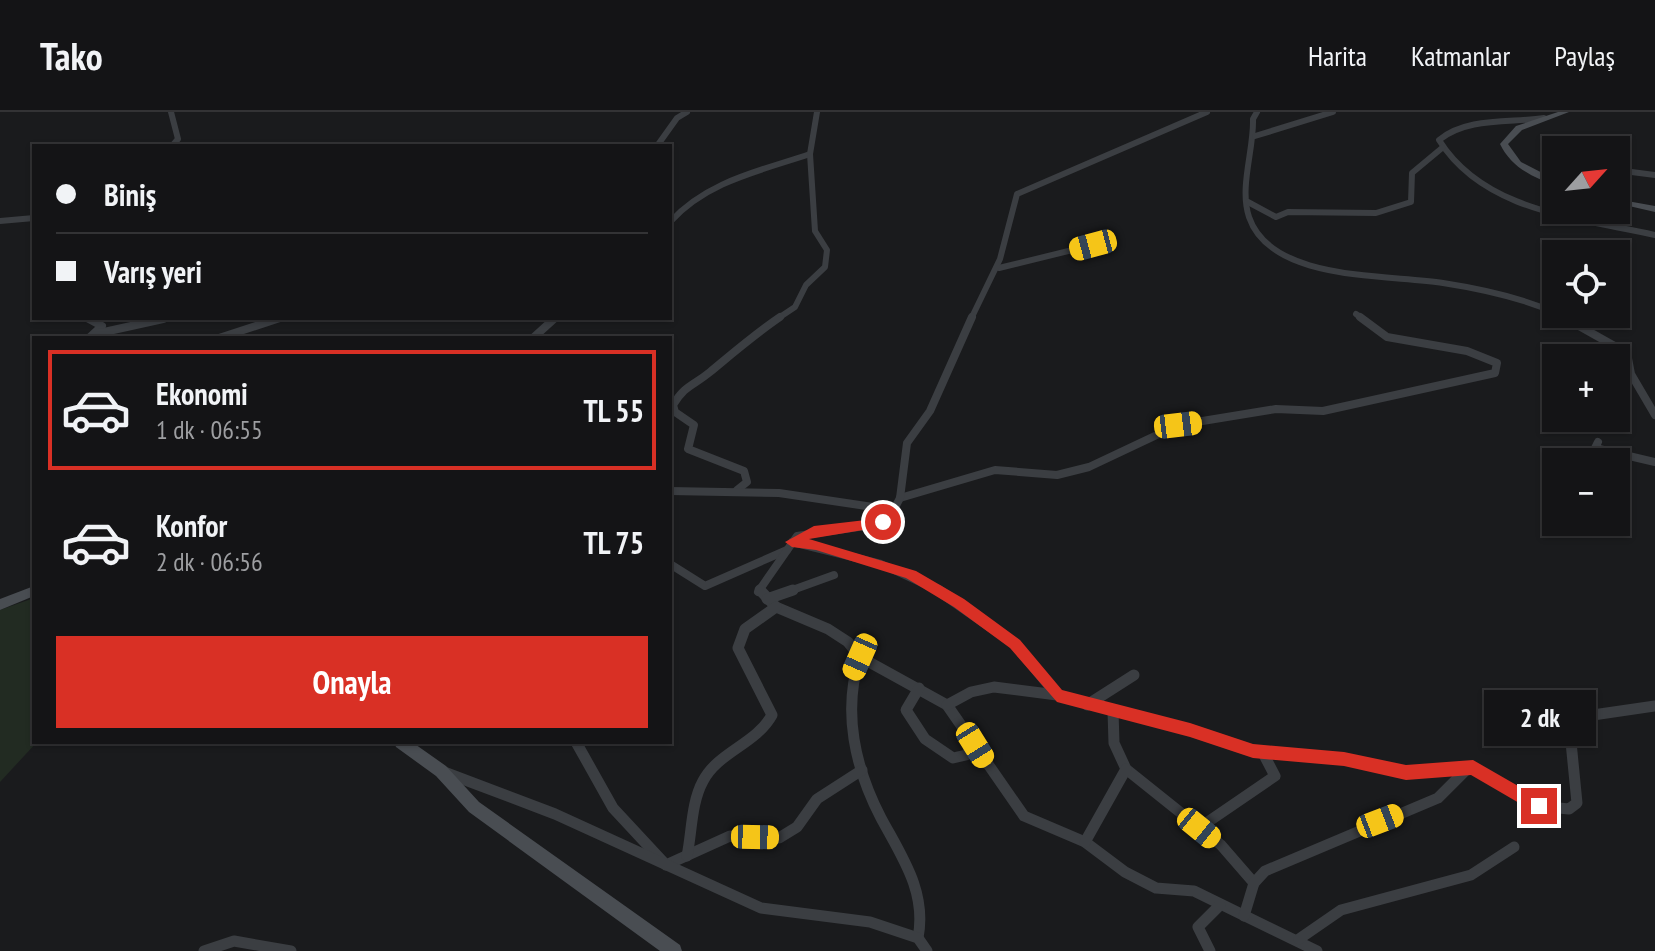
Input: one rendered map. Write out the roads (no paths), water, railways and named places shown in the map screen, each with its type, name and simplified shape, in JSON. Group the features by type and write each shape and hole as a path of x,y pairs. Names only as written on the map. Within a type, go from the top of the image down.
{"street":[{"path":"171,112 178,139 174,144"},
{"path":"658,144 671,125 687,112"},
{"path":"737,490 747,482 747,475 688,449 694,425 675,412 673,405 683,388 707,375 740,345 795,307 806,285 825,267 827,250 815,231 810,154 817,112"},
{"path":"999,268 1004,227 1014,197 1021,190 1207,112"},
{"path":"1257,112 1249,218 1270,248 1289,257 1362,276 1441,283 1542,308"},
{"path":"1255,136 1333,112"},
{"path":"1542,176 1522,167 1508,154 1504,144 1519,128 1565,112"},
{"path":"1544,118 1451,132 1439,140 1463,174 1507,197 1655,235"},
{"path":"1248,202 1276,217 1288,212 1383,213 1411,202 1412,173 1442,148"},
{"path":"672,219 698,197 810,154"},
{"path":"1630,172 1655,175"},
{"path":"1630,204 1655,209"},
{"path":"0,221 32,218"},
{"path":"672,565 700,586 705,586 814,531 883,522 900,498 907,443 930,411 991,276 999,268 1093,245"},
{"path":"900,498 995,470 1057,475 1089,467 1178,425 1276,409 1323,411 1495,373 1497,363 1467,351 1387,337 1356,314"},
{"path":"92,336 101,323 93,320"},
{"path":"92,336 159,320"},
{"path":"225,336 274,320"},
{"path":"535,336 553,320"},
{"path":"1581,328 1627,353 1631,374 1655,415"},
{"path":"1598,442 1595,448 1603,452 1655,462"},
{"path":"672,491 737,490 893,510"},
{"path":"789,546 816,545 911,574 959,603 1015,644 1057,695"},
{"path":"789,546 758,592 771,603 828,629 848,642 860,657 947,705 1024,816 1085,842 1125,872 1156,888 1194,891 1299,939 1317,951"},
{"path":"687,856 704,778 755,738 768,725 772,715 738,648 745,629 771,603 834,575"},
{"path":"0,605 32,592"},
{"path":"860,657 849,694 862,770 912,877 923,910 918,938"},
{"path":"1087,705 1134,675"},
{"path":"947,705 971,692 994,687 1057,695 1263,753 1344,759 1406,773 1482,770 1539,806 1569,809 1577,803 1571,742 1575,723 1584,717 1637,712 1655,706"},
{"path":"919,688 906,710 925,739 953,758 966,755 975,745"},
{"path":"1113,711 1114,743 1126,769 1221,845 1254,883"},
{"path":"404,744 441,771 474,807 674,951"},
{"path":"577,744 613,808 666,865"},
{"path":"1199,828 1275,776 1263,753"},
{"path":"1085,842 1126,769"},
{"path":"666,865 730,836 779,838 797,827 817,799 862,770"},
{"path":"1244,916 1254,883 1265,871 1438,798 1466,770"},
{"path":"441,771 555,814 761,908 870,922 918,938 927,951"},
{"path":"1299,939 1341,910 1471,875 1514,847"},
{"path":"1210,951 1198,927 1220,905"},
{"path":"204,951 210,945 232,940 291,951"}]}
